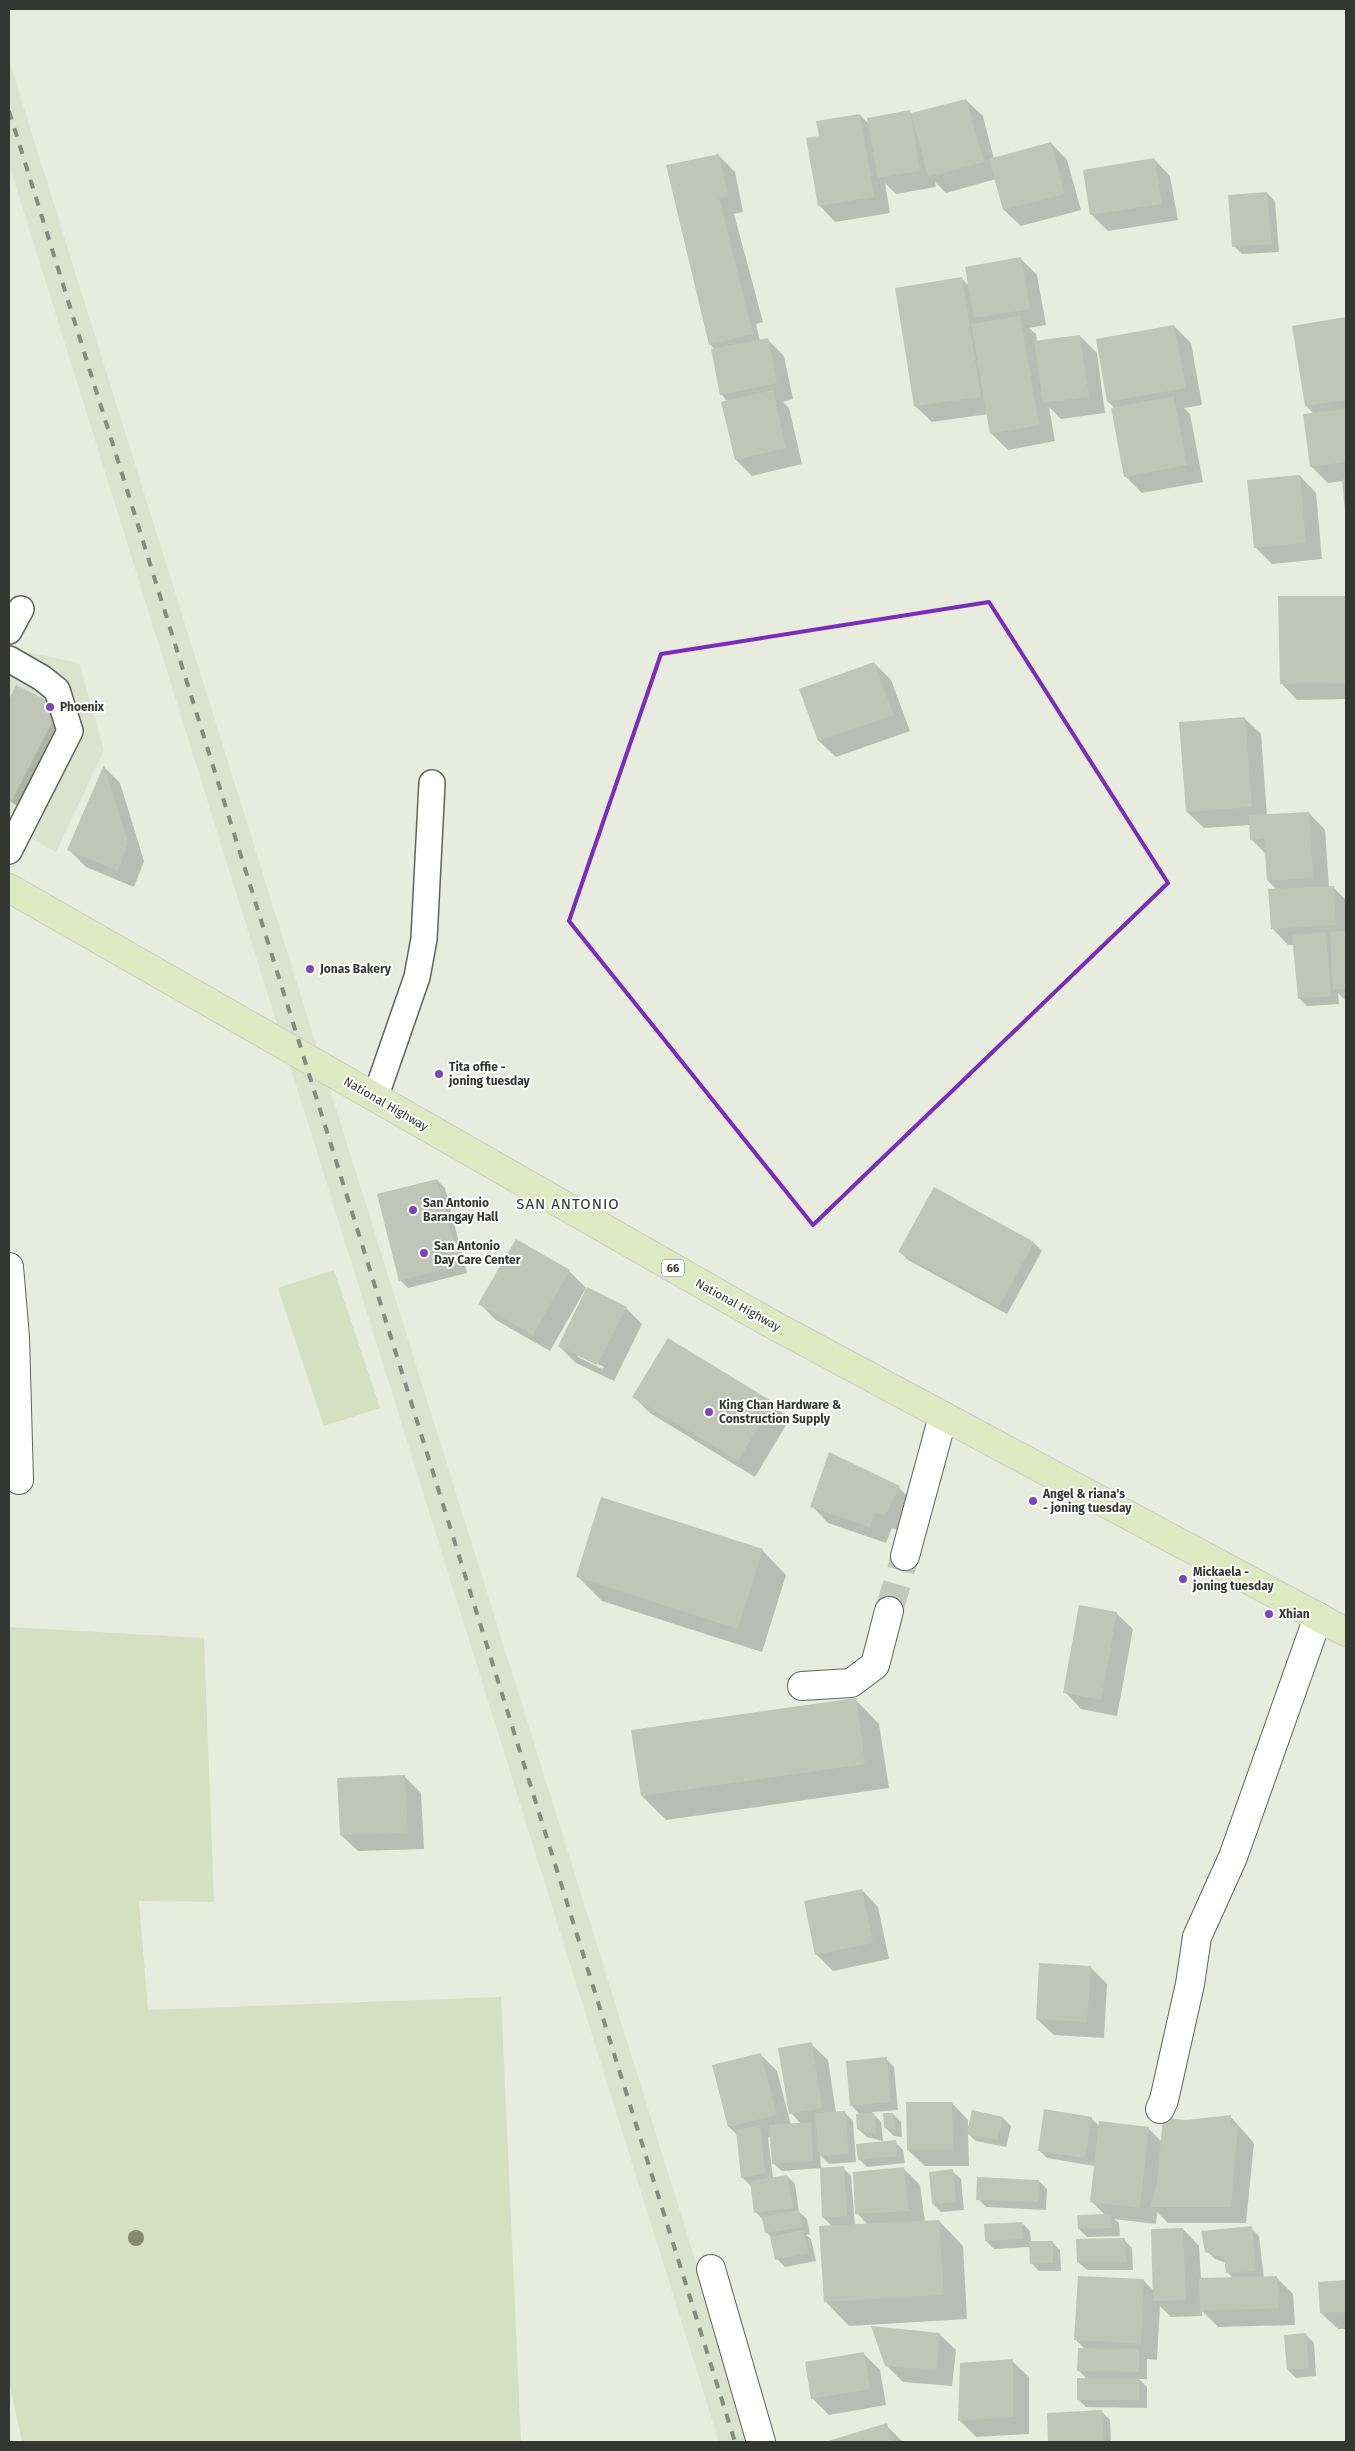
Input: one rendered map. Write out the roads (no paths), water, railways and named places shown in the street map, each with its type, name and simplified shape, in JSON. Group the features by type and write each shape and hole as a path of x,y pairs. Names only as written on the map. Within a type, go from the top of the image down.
{"main road":[{"name":"National Highway","path":"9,888 768,1322 1346,1632"}],"street":[{"path":"9,1267 15,1337 19,1480"},
{"path":"905,1556 943,1416"},
{"path":"802,1686 851,1683 875,1664 890,1611"},
{"path":"1160,2109 1190,1984 1197,1937 1233,1857 1318,1617"},
{"path":"711,2268 761,2442"}],"lane":[{"path":"9,631 21,609"},
{"path":"9,659 42,678 57,690 70,731 9,851"},
{"path":"375,1098 417,977 424,939 432,783"}],"tunnel":[{"path":"889,1611 905,1556"}],"railway":[{"path":"9,111 735,2442"}],"place":[{"name":"Phoenix","path":"50,707"},
{"name":"Jonas Bakery","path":"310,969"},
{"name":"Tita offie - joning tuesday","path":"439,1074"},
{"name":"San Antonio Barangay Hall","path":"413,1210"},
{"name":"San Antonio Day Care Center","path":"424,1253"},
{"name":"King Chan Hardware & Construction Supply","path":"709,1412"},
{"name":"Angel & riana's - joning tuesday","path":"1033,1501"},
{"name":"Mickaela - joning tuesday","path":"1183,1579"},
{"name":"Xhian","path":"1269,1614"}],"district":[{"name":"SAN ANTONIO","path":"568,1204"}]}
